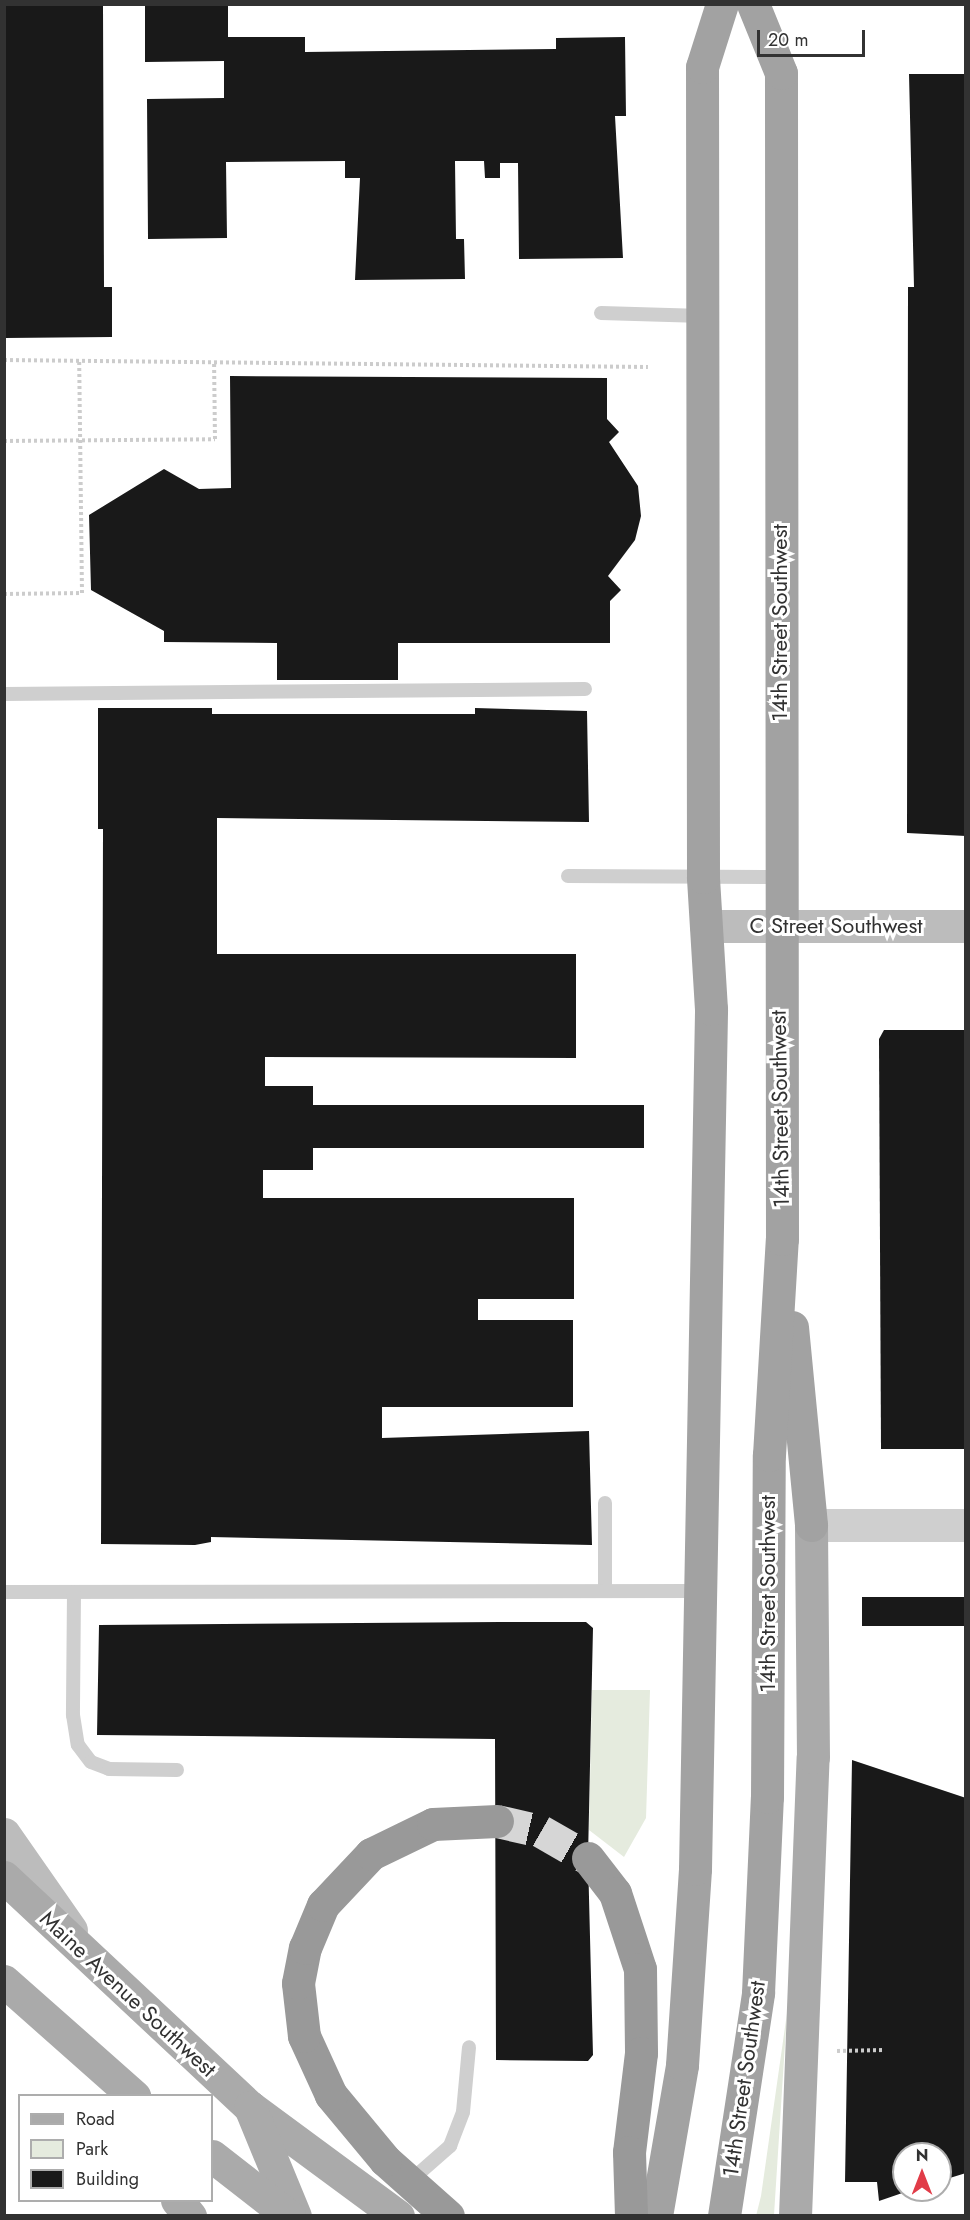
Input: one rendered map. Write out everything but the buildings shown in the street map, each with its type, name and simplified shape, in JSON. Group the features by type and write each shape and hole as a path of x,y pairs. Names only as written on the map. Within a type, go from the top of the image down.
{"highway":[{"path":"656,2216 674,2131 688,2001 702,1591 711,1010 703,877 702,67 722,4"},
{"name":"14th Street Southwest","path":"724,2216 758,1982 767,1797 769,1455 782,1239 778,925 781,73 753,4"},
{"path":"782,1239 811,1525"},
{"path":"448,2216 409,2183 355,2126 315,2068 300,2018 301,1963 323,1905 371,1854 433,1824 497,1821"},
{"path":"588,1858 615,1893 640,1969 641,2053 629,2152 631,2216"}],"main road":[{"name":"C Street Southwest","path":"706,926 966,926"},
{"path":"795,2216 813,1757 811,1525"},
{"path":"4,1834 88,1953"},
{"name":"Maine Avenue Southwest","path":"4,1877 88,1953 250,2108 398,2216"},
{"path":"4,1982 132,2094"},
{"path":"32,2006 98,2094"},
{"path":"250,2108 295,2216"},
{"path":"213,2157 290,2216"},
{"path":"178,2202 189,2216"}],"street":[{"path":"811,1525 966,1525"}],"lane":[{"path":"601,312 703,316"},
{"path":"4,694 585,689"},
{"path":"568,876 779,877"},
{"path":"605,1503 605,1591"},
{"path":"4,1592 702,1591"},
{"path":"74,1592 73,1715 78,1745 91,1762 109,1770 177,1770"},
{"path":"409,2183 450,2146 463,2112 469,2047"}],"path":[{"path":"4,360 648,367"},
{"path":"4,594 82,593 79,361"},
{"path":"4,441 215,439 214,362"},
{"path":"829,2051 884,2050"}],"green space":[{"path":"592,1690 650,1690 646,1818 624,1857 589,1830"},
{"path":"787,2013 774,2215 756,2216 761,2196"}],"tunnel":[{"path":"497,1821 541,1831 588,1858"}]}
